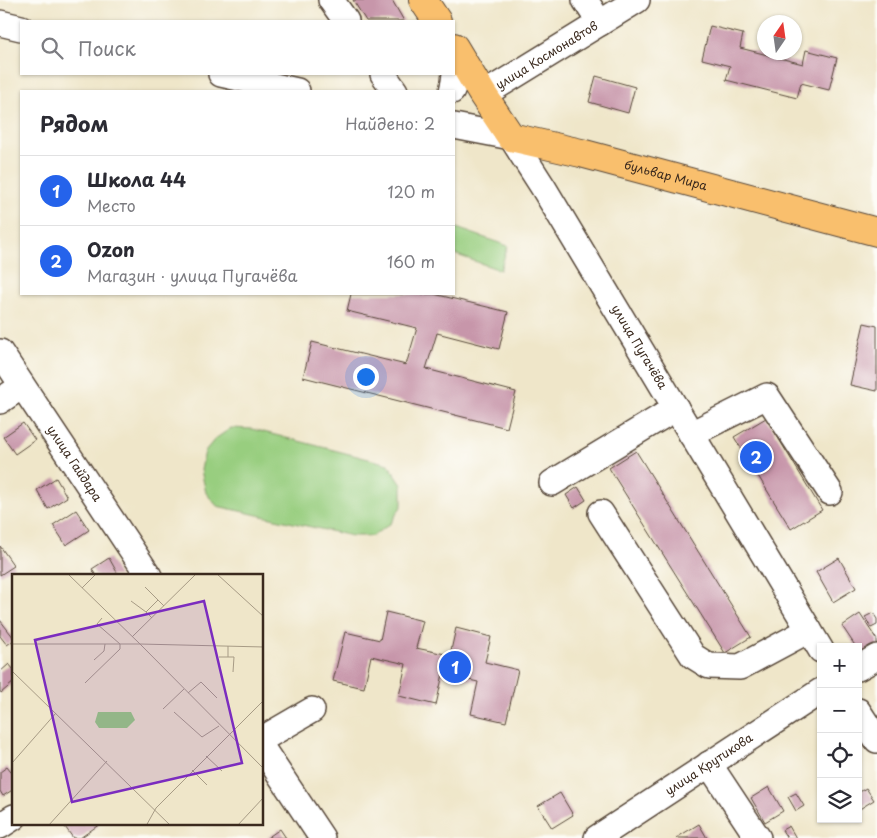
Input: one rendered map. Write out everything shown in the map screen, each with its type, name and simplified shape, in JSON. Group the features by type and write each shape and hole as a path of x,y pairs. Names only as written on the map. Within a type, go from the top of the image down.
{"main road":[{"path":"423,0 436,20"},
{"name":"улица Пугачёва","path":"455,48 511,137"},
{"name":"бульвар Мира","path":"511,137 581,153 877,232"}],"street":[{"path":"331,0 345,20"},
{"path":"585,0 600,23"},
{"name":"улица Космонавтов","path":"483,95 637,0"},
{"path":"0,23 20,28"},
{"path":"455,48 455,74"},
{"path":"225,75 293,90"},
{"path":"384,75 394,90"},
{"path":"452,90 455,75"},
{"name":"бульвар Мира","path":"455,126 511,137"},
{"name":"улица Пугачёва","path":"511,137 543,186 815,640"},
{"name":"улица Гайдара","path":"0,352 148,574"},
{"path":"0,401 22,386"},
{"path":"691,434 767,396 830,492"},
{"path":"552,483 676,408"},
{"path":"600,513 693,656 709,666 740,667 815,640"},
{"path":"862,666 877,657"},
{"name":"улица Крутикова","path":"597,838 630,829 710,764 817,694"},
{"path":"264,738 312,710"},
{"path":"862,717 877,740"},
{"path":"264,751 322,838"},
{"path":"710,764 758,838"},
{"path":"0,826 12,818"}],"green space":[{"path":"455,227 508,246 500,270 455,254"},
{"path":"231,428 252,429 388,464 402,485 402,505 391,523 373,536 352,536 217,506 206,493 201,470 205,451 215,439"}],"building":[{"path":"353,0 392,0 403,20 365,20"},
{"path":"710,26 743,34 740,48 757,52 757,60 787,60 803,64 806,50 837,58 829,90 801,83 797,98 726,80 730,66 702,59"},
{"path":"596,76 635,87 628,113 589,102"},
{"path":"351,295 438,295 508,312 499,349 437,333 426,369 516,392 507,428 303,377 312,342 406,365 417,328 347,311"},
{"path":"864,323 877,326 877,391 850,385"},
{"path":"766,418 822,510 791,529 734,437"},
{"path":"23,423 35,440 15,454 3,437"},
{"path":"636,451 751,637 725,653 609,468"},
{"path":"56,478 67,497 48,509 37,490"},
{"path":"578,487 586,500 574,508 566,495"},
{"path":"76,510 89,530 66,545 53,525"},
{"path":"0,546 14,566 0,575"},
{"path":"109,558 118,574 95,574 92,569"},
{"path":"839,558 856,588 833,602 816,572"},
{"path":"386,612 423,621 416,648 450,655 456,628 491,637 485,662 518,670 506,722 471,714 478,682 443,674 436,705 399,696 406,664 371,656 364,688 333,681 345,632 380,640"},
{"path":"873,613 877,619 877,625 871,628 865,617"},
{"path":"860,614 877,640 877,647 862,656 862,643 853,643 842,626"},
{"path":"0,620 12,635 12,641 7,645 0,636"},
{"path":"9,664 12,668 12,684 1,693 0,691 0,672"},
{"path":"7,767 12,773 12,790 3,796 0,791 0,772"},
{"path":"769,787 783,811 765,822 751,798"},
{"path":"866,788 874,800 862,808 862,790"},
{"path":"560,793 573,815 552,828 538,806"},
{"path":"796,793 804,806 796,811 788,797"},
{"path":"699,824 707,838 676,838"},
{"path":"64,826 97,826 80,838 73,838"},
{"path":"789,826 796,838 787,838 782,830"},
{"path":"280,829 286,838 267,838"}],"place":[{"name":"Ozon","path":"756,457"},
{"name":"Школа 44","path":"455,667"}]}
